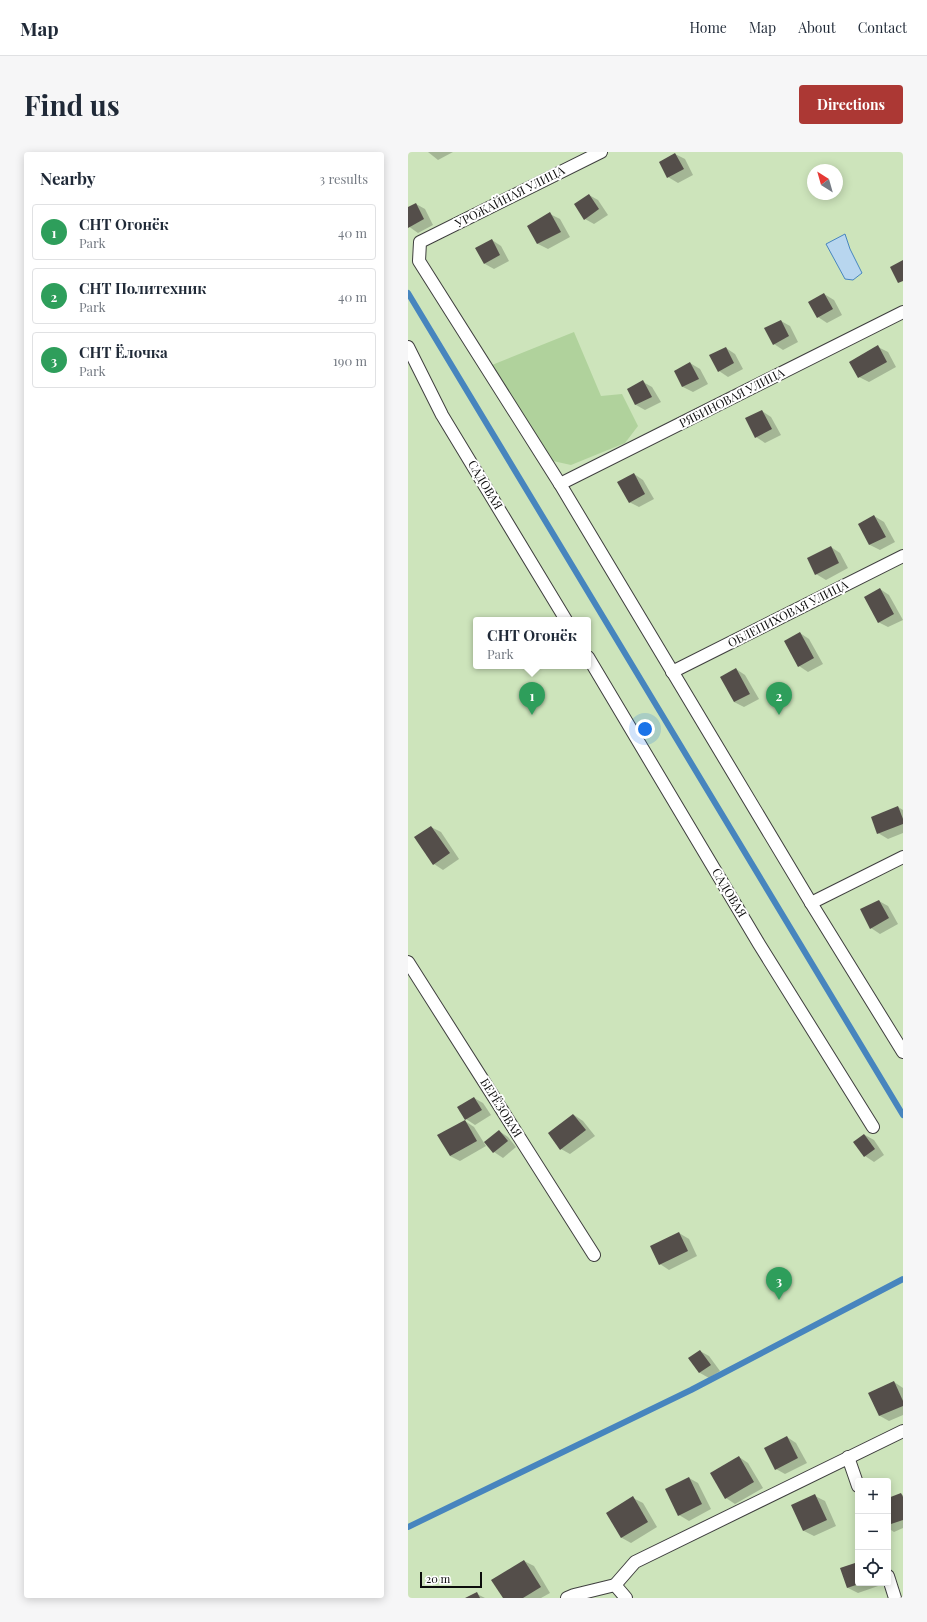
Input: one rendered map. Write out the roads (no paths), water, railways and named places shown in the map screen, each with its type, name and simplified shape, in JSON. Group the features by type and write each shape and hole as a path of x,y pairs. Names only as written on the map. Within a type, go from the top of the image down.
{"lane":[{"name":"УРОЖАЙНАЯ УЛИЦА","path":"560,484 419,261 420,242 600,152"},
{"name":"РЯБИНОВАЯ УЛИЦА","path":"560,484 903,312"},
{"name":"САДОВАЯ","path":"408,347 442,414 564,617"},
{"path":"560,484 811,903 903,1052"},
{"name":"ОБЛЕПИХОВАЯ УЛИЦА","path":"672,672 903,556"},
{"name":"САДОВАЯ","path":"591,662 759,944 873,1128"},
{"path":"811,903 903,857"},
{"name":"БЕРЁЗОВАЯ","path":"408,962 594,1255"},
{"path":"567,1598 574,1594 615,1585 635,1562 903,1431"},
{"path":"848,1457 855,1478"},
{"path":"615,1585 626,1598"},
{"path":"891,1585 895,1598"}],"water":[{"path":"845,234 850,249 862,273 853,280 845,279 826,244"}],"waterway":[{"path":"408,293 903,1115"},
{"path":"408,1527 691,1390 903,1279"}],"place":[{"name":"СНТ Огонёк","path":"532,715"},
{"name":"СНТ Политехник","path":"779,715"},
{"name":"СНТ Ёлочка","path":"779,1300"}]}
